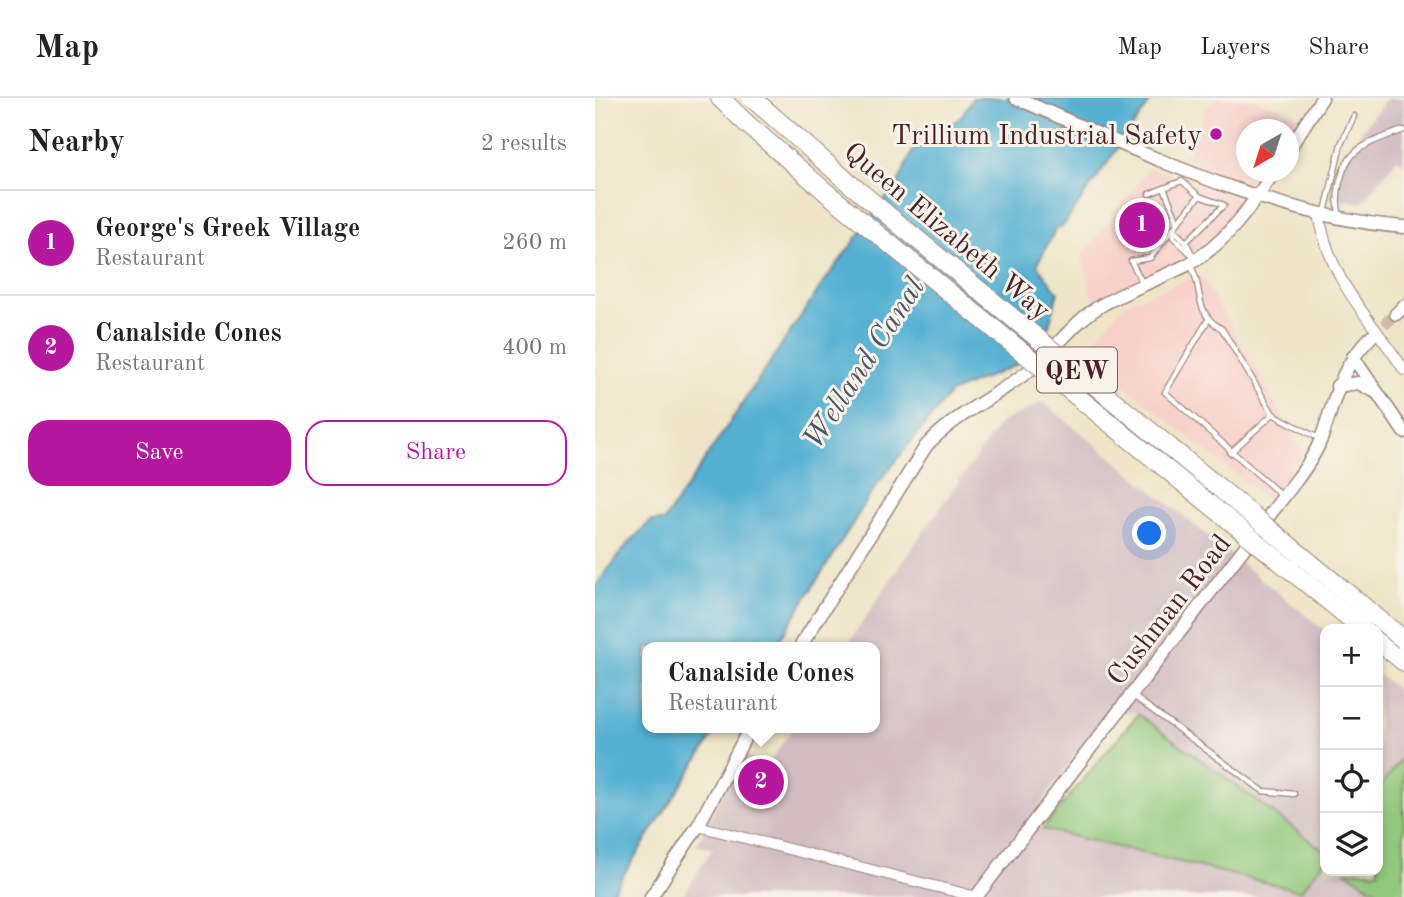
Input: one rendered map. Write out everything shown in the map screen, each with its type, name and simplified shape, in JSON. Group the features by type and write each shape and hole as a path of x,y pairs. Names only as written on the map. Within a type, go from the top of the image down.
{"highway":[{"name":"Queen Elizabeth Way","path":"720,98 827,193 1357,624"},
{"name":"Queen Elizabeth Way","path":"753,98 849,183 1404,640"},
{"path":"1383,645 1404,663"}],"main road":[{"path":"1016,98 1162,160 1257,196 1321,214 1401,228"},
{"path":"1299,134 1322,98"},
{"path":"803,642 926,446 941,429 1038,363 1070,328 1100,306 1192,259 1232,229 1267,182"},
{"name":"Cushman Road","path":"977,897 1285,498 1321,439 1336,386 1353,357 1371,337"},
{"path":"1353,357 1404,432"},
{"path":"1336,386 1358,383 1380,395"},
{"path":"651,897 698,826 747,733"}],"street":[{"path":"1321,214 1324,245 1339,279 1404,370"},
{"path":"698,826 977,897"}],"lane":[{"path":"1321,214 1341,144 1355,116"},
{"path":"1340,218 1336,204 1338,190 1342,174 1356,151 1404,130"},
{"path":"1149,194 1182,181 1199,196 1224,205 1186,242"},
{"path":"1164,188 1178,222"},
{"path":"1144,285 1131,261 1150,258 1199,196"},
{"path":"1174,230 1186,242 1192,259 1197,295 1208,320 1222,328 1273,414 1321,439"},
{"path":"1174,230 1173,237 1192,259"},
{"path":"1208,320 1165,392 1230,453 1285,498"},
{"path":"1230,453 1273,414"},
{"path":"1132,695 1263,791 1294,794"}],"shaded area":[{"path":"1215,98 1250,98 1301,117 1299,120 1236,119 1236,180 1186,161 1206,109"},
{"path":"1387,98 1404,98 1404,163 1397,159 1362,203 1329,198 1345,153"},
{"path":"1150,167 1242,200 1239,213 1191,254 1106,295 1092,298 1082,256"},
{"path":"1201,275 1303,452 1270,502 1084,353 1125,303"},
{"path":"1043,402 1320,627 1320,847 1138,714 1110,708 1029,820 1042,829 1300,891 1320,866 1320,876 1354,876 1385,897 682,897 713,848 696,846 743,753 766,767 790,733 880,733 880,642 849,642 1001,422"},
{"path":"1383,678 1404,695 1404,755 1383,783"}],"green space":[{"path":"1138,714 1320,847 1320,866 1301,891 1042,829"},
{"path":"1404,755 1404,897 1385,897 1354,876 1383,876 1383,783"}],"water":[{"name":"Welland Canal","path":"973,98 1153,98 1062,227 1056,228 1037,265 1058,292 1049,326 1016,365 950,393 876,486 778,642 642,642 642,733 715,733 609,897 595,897 595,587 627,545 651,521 664,521 821,286 899,181 914,149 960,118"}],"tunnel":[{"path":"1371,337 1396,314"}],"place":[{"name":"Trillium Industrial Safety","path":"1216,134"},
{"name":"George's Greek Village","path":"1142,225"},
{"name":"Canalside Cones","path":"761,782"}]}
